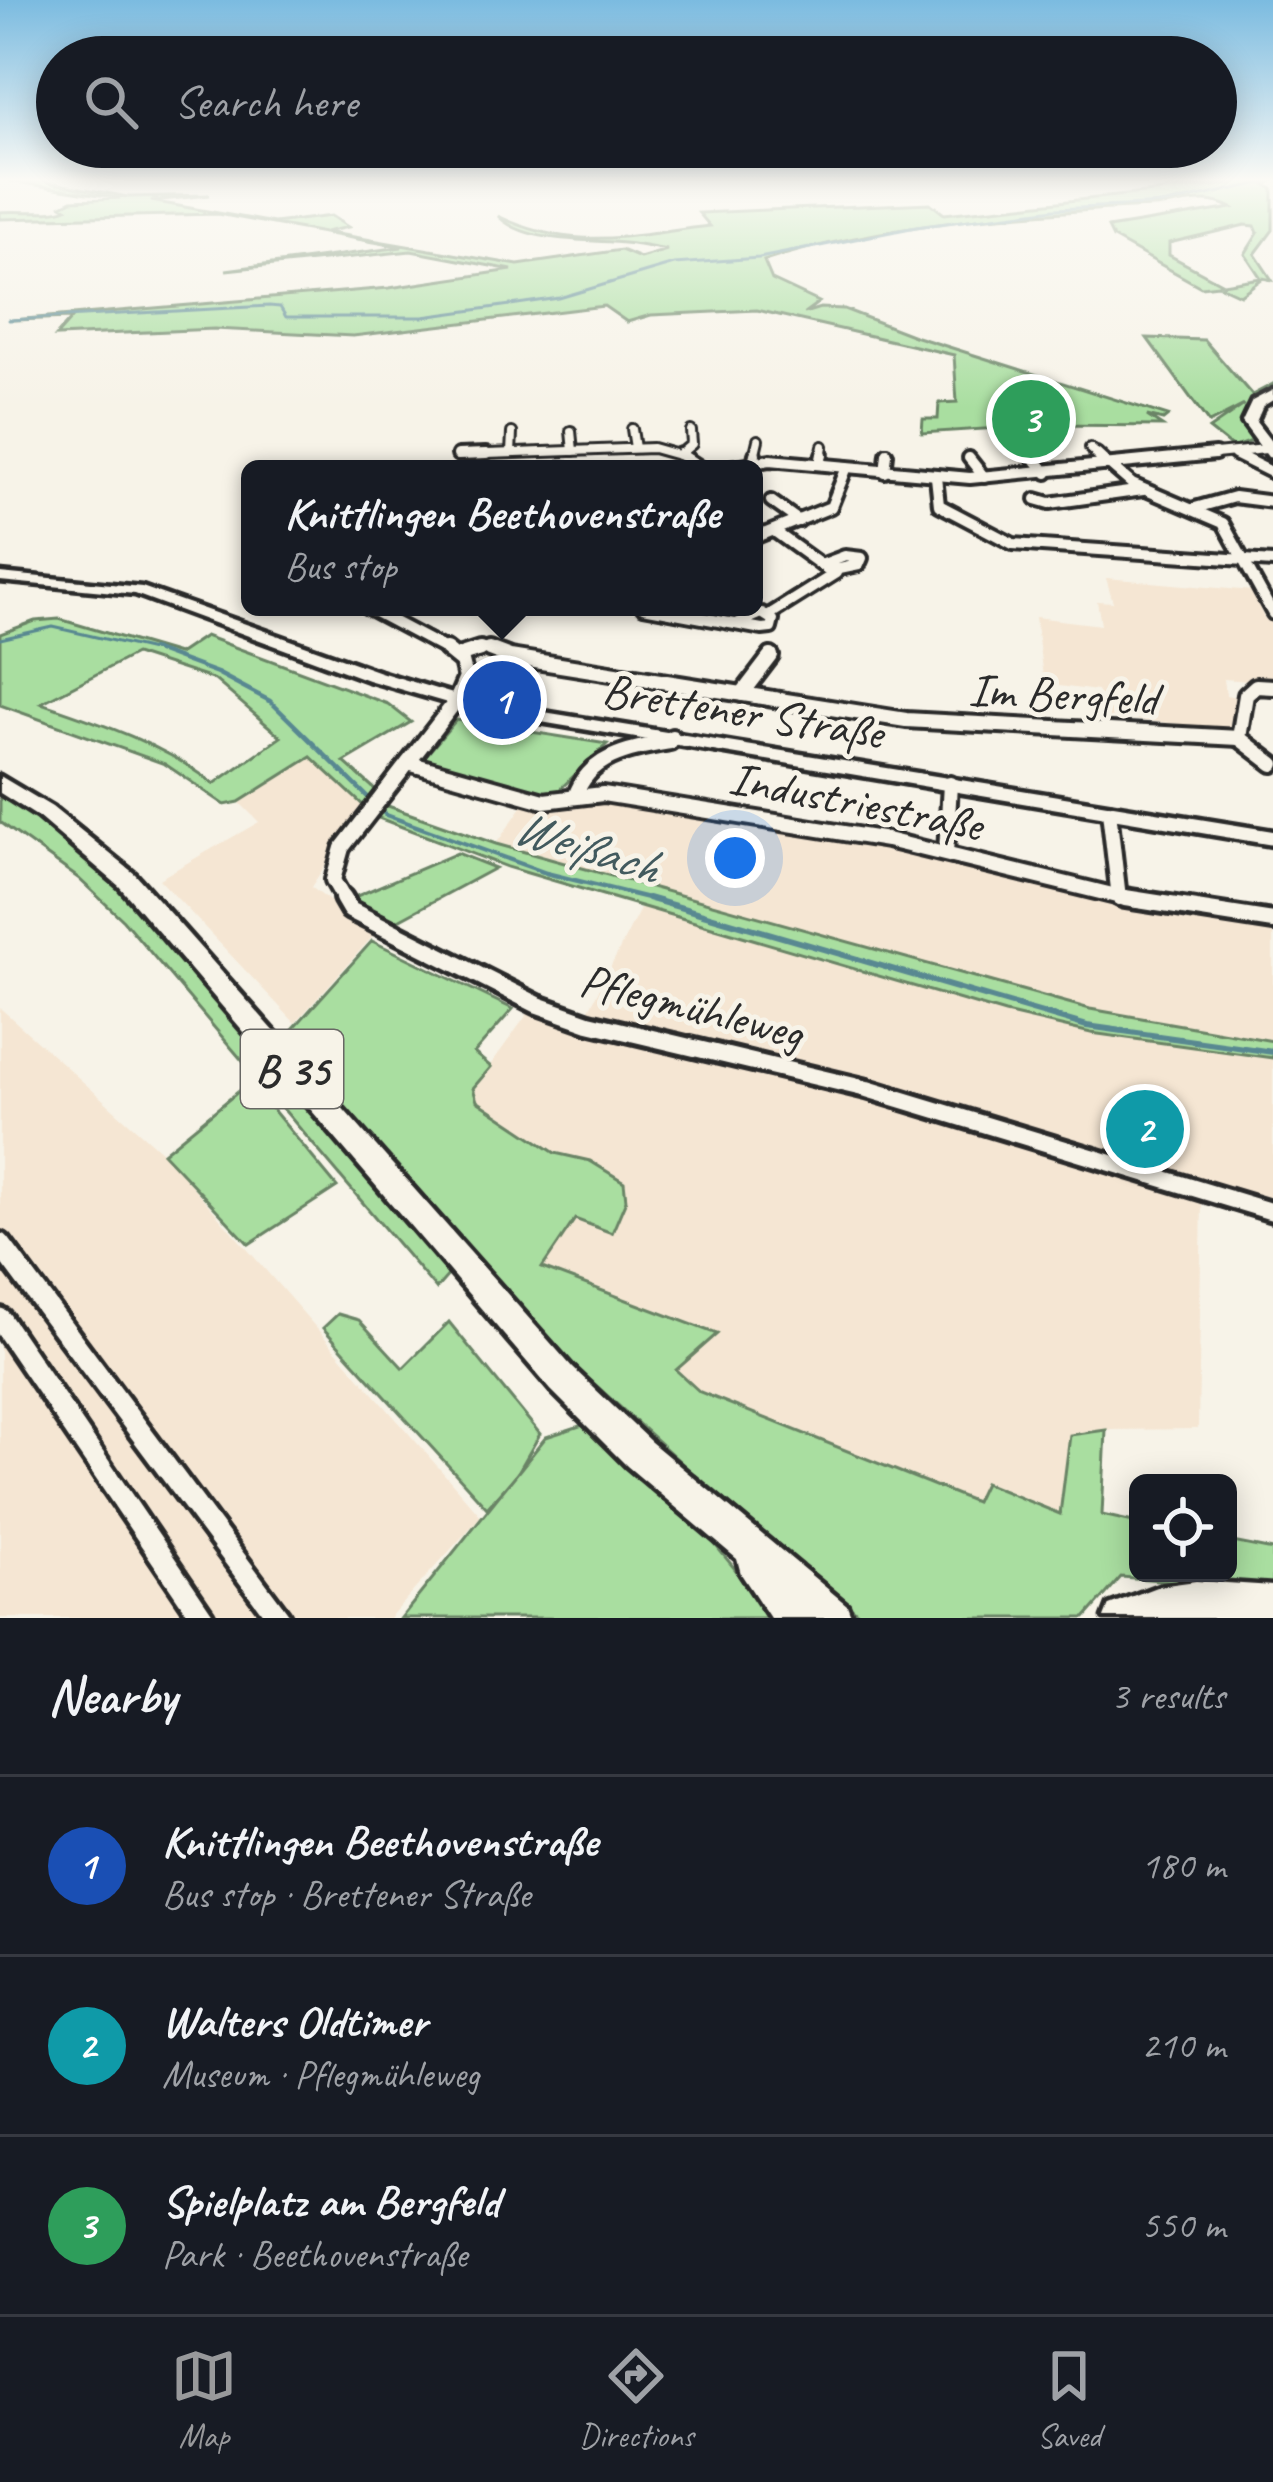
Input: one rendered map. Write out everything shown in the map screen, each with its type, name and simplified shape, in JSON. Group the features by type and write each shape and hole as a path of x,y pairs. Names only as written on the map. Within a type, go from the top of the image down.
{"main road":[{"path":"1269,451 1249,422 1257,404 1273,394"},
{"name":"B 35","path":"0,783 44,812 127,880 562,1379 639,1454 835,1618"},
{"path":"744,1545 791,1618"},
{"path":"1122,1618 1155,1603 1198,1598 1273,1604"}],"street":[{"path":"632,429 635,448"},
{"path":"572,431 573,451"},
{"path":"680,454 692,444 691,431"},
{"path":"511,453 512,433"},
{"path":"754,459 758,440"},
{"path":"820,464 823,446"},
{"path":"458,455 635,448 680,454 690,460"},
{"path":"1090,448 1143,490 1195,508 1229,529 1273,614"},
{"path":"750,460 984,478 1269,451"},
{"path":"885,472 887,452"},
{"path":"1232,453 1273,473"},
{"path":"1030,454 1047,472"},
{"path":"969,458 984,478"},
{"path":"763,535 836,502 847,467"},
{"path":"936,477 939,505 1013,544 1273,562"},
{"path":"1036,499 1050,502 1143,490"},
{"path":"1195,508 1260,496 1273,502"},
{"path":"771,502 799,521"},
{"path":"774,531 836,573"},
{"path":"692,616 770,628 769,615 836,573 859,566 862,559 845,556 821,565"},
{"name":"Brettener Straße","path":"0,577 136,590 456,701 1273,838"},
{"path":"385,616 458,656 467,679 456,701"},
{"name":"Im Bergfeld","path":"458,656 484,648 510,657 962,726 1239,738"},
{"path":"742,694 771,656"},
{"path":"1271,687 1256,686 1246,695 1239,738 1273,764"},
{"name":"Pflegmühleweg","path":"456,701 334,866 336,892 350,910 538,1005 589,1023 723,1052 997,1125 1273,1211"},
{"name":"Industriestraße","path":"575,797 589,771 609,757 670,742 672,737"},
{"name":"Industriestraße","path":"408,763 520,797 544,801 603,794 946,854 1119,898 1273,921"},
{"path":"946,854 950,784"},
{"path":"1109,811 1119,898"},
{"path":"0,1244 279,1618"},
{"path":"0,1319 203,1618"}],"shaded area":[{"path":"1106,578 1252,591 1264,618 1273,623 1273,683 1224,679 1226,695 1236,697 1229,729 1109,717 1097,691 1044,684 1035,617 1101,625 1097,601 1113,602"},
{"path":"311,757 364,806 311,887 374,935 295,1023 159,879 259,822 239,802"},
{"path":"599,799 885,847 1157,913 1273,928 1273,1041 1090,1009 496,844 524,804 557,811"},
{"path":"642,905 1005,1013 1091,1033 1273,1058 1273,1223 1202,1200 1198,1429 1106,1430 1085,1436 1060,1514 985,1483 976,1502 700,1392 676,1370 716,1333 541,1268 575,1219 590,1161 555,1153 476,1101 473,1089 531,1009 580,1027"},
{"path":"0,1008 163,1153 481,1516 389,1618 0,1618"}],"green space":[{"path":"329,257 357,257 226,270"},
{"path":"440,257 518,265 576,257 780,257 764,261 772,280 819,302 804,313 844,309 914,336 1168,416 1163,420 1147,416 1162,426 1048,425 922,433 923,419 938,419 939,403 957,402 954,355 757,310 651,315 627,322 604,306 353,336 214,329 56,336 72,318 13,320 389,288 512,270"},
{"path":"1146,257 1172,257 1223,284 1261,278 1247,257 1257,257 1272,280 1263,278 1240,295 1218,285 1201,287"},
{"path":"1147,338 1204,340 1252,395 1273,384 1273,390 1246,414 1245,429 1252,441 1233,448 1209,429 1244,405 1209,423"},
{"path":"59,619 178,654 205,636 388,704 411,722 344,762 377,791 364,806 311,757 239,802 225,805 165,764 0,705 0,634 35,621","holes":["135,654 215,680 281,737 214,784 153,747 41,703"]},
{"path":"456,720 607,744 557,792 530,795 422,760"},
{"path":"0,793 61,835 118,885 450,1273 436,1289 123,920 78,878 0,822"},
{"path":"385,805 496,844 1090,1009 1273,1041 1273,1058 1091,1033 1005,1013 507,867 376,817"},
{"path":"457,853 495,868 391,924 352,898"},
{"path":"372,941 513,1009 474,1053 491,1067 473,1088 477,1101 555,1153 590,1161 624,1182 626,1200 612,1233 575,1219 542,1268 717,1334 676,1370 700,1392 975,1502 984,1483 1060,1514 1070,1435 1106,1430 1102,1515 1129,1521 1129,1578 1121,1577 1085,1618 864,1618 752,1527 576,1367 416,1198 283,1040"},
{"path":"250,1082 337,1187 249,1244 163,1153"},
{"path":"338,1314 359,1320 403,1368 449,1322 540,1434 517,1474 487,1508 323,1328"},
{"path":"586,1424 695,1520 775,1618 401,1618 546,1437"},
{"path":"1237,1543 1273,1550 1273,1589 1184,1582 1237,1582"}],"waterway":[{"path":"9,320 269,306 280,307 286,317 423,317 559,298 674,264 767,257"},
{"name":"Weißach","path":"0,639 53,627 159,651"},
{"name":"Weißach","path":"152,649 159,651"},
{"name":"Weißach","path":"159,651 217,673 270,701 386,815 546,873 649,898"},
{"name":"Weißach","path":"649,898 660,901"},
{"name":"Weißach","path":"649,898 1087,1026 1273,1052"}],"place":[{"name":"Spielplatz am Bergfeld","path":"1031,419"},
{"name":"Knittlingen Beethovenstraße","path":"502,700"},
{"name":"Walters Oldtimer","path":"1145,1129"}]}
